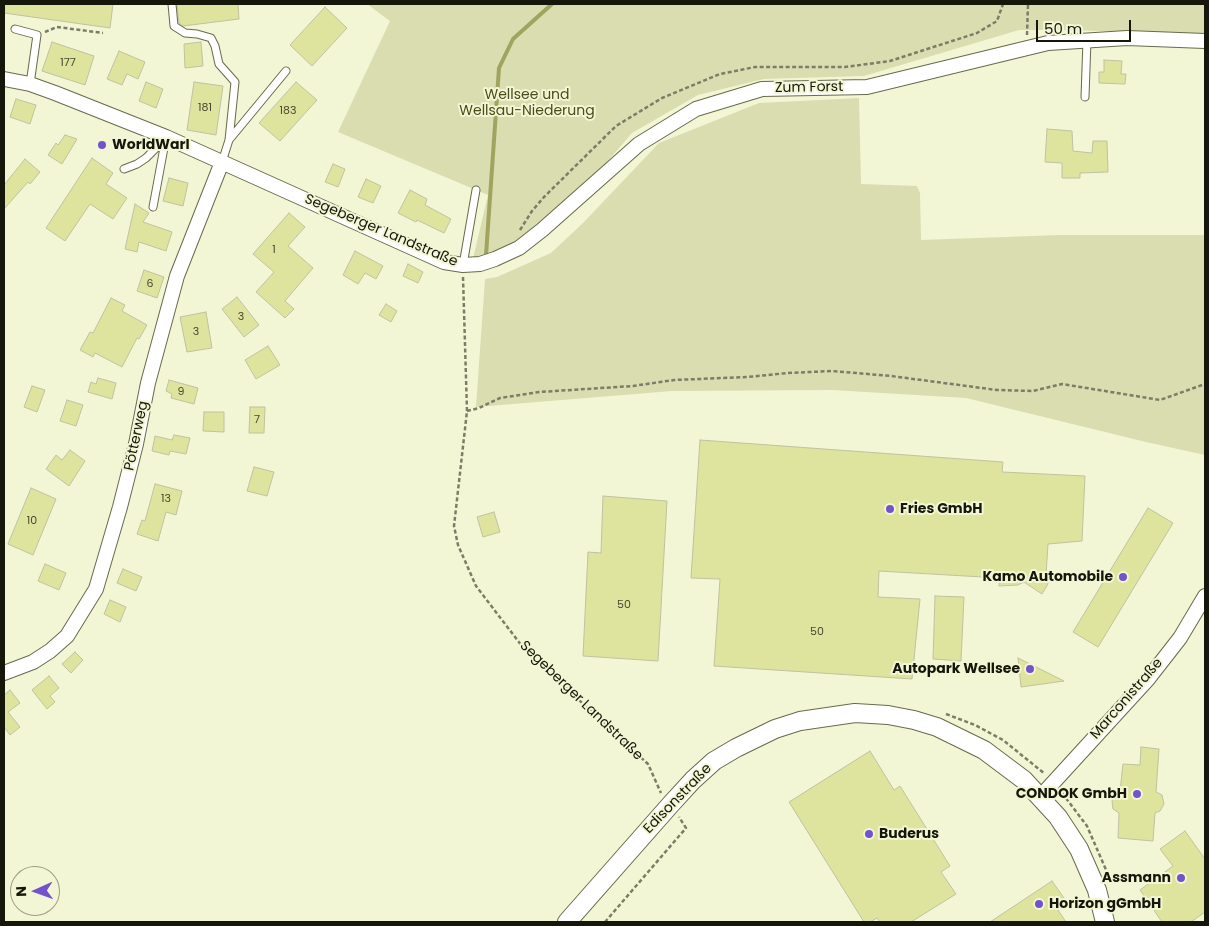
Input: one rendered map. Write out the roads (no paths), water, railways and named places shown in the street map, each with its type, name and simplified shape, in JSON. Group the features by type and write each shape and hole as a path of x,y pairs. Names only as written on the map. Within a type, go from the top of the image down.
{"street":[{"name":"Zum Forst","path":"463,265 480,264 495,260 519,248 542,230 638,144 696,109 762,90 867,87 1048,43 1127,38 1205,41"},
{"name":"Segeberger Landstraße","path":"4,79 30,84 166,138 444,262 463,265"},
{"name":"Pötterweg","path":"4,673 33,662 50,651 67,636 96,589 136,444 148,382 177,276 222,162"},
{"name":"Marconistraße","path":"1040,796 1148,678 1180,638 1205,596"},
{"name":"Edisonstraße","path":"567,922 666,795 693,780 714,762 753,738 800,721 855,714 888,715 914,720 950,732 984,750 1024,780 1058,817 1079,849 1097,890 1105,922"}],"lane":[{"path":"172,4 174,26 184,33 211,38 216,46 219,64 235,82 229,140 222,162"},
{"path":"15,29 37,35 30,84"},
{"path":"1085,97 1087,40"},
{"path":"229,140 286,70"},
{"path":"124,169 146,158 166,138"},
{"path":"153,207 166,138"},
{"path":"463,265 476,190"}],"waterway":[{"path":"486,255 499,68 513,39 552,4"}],"place":[{"name":"WorldWarI","path":"102,145"},
{"name":"Fries GmbH","path":"890,509"},
{"name":"Kamo Automobile","path":"1123,577"},
{"name":"Autopark Wellsee","path":"1030,669"},
{"name":"CONDOK GmbH","path":"1137,794"},
{"name":"Buderus","path":"869,834"},
{"name":"Assmann","path":"1181,878"},
{"name":"Horizon gGmbH","path":"1039,904"}],"park label":[{"name":"Wellsee und Wellsau-Niederung","path":"527,104"}]}
